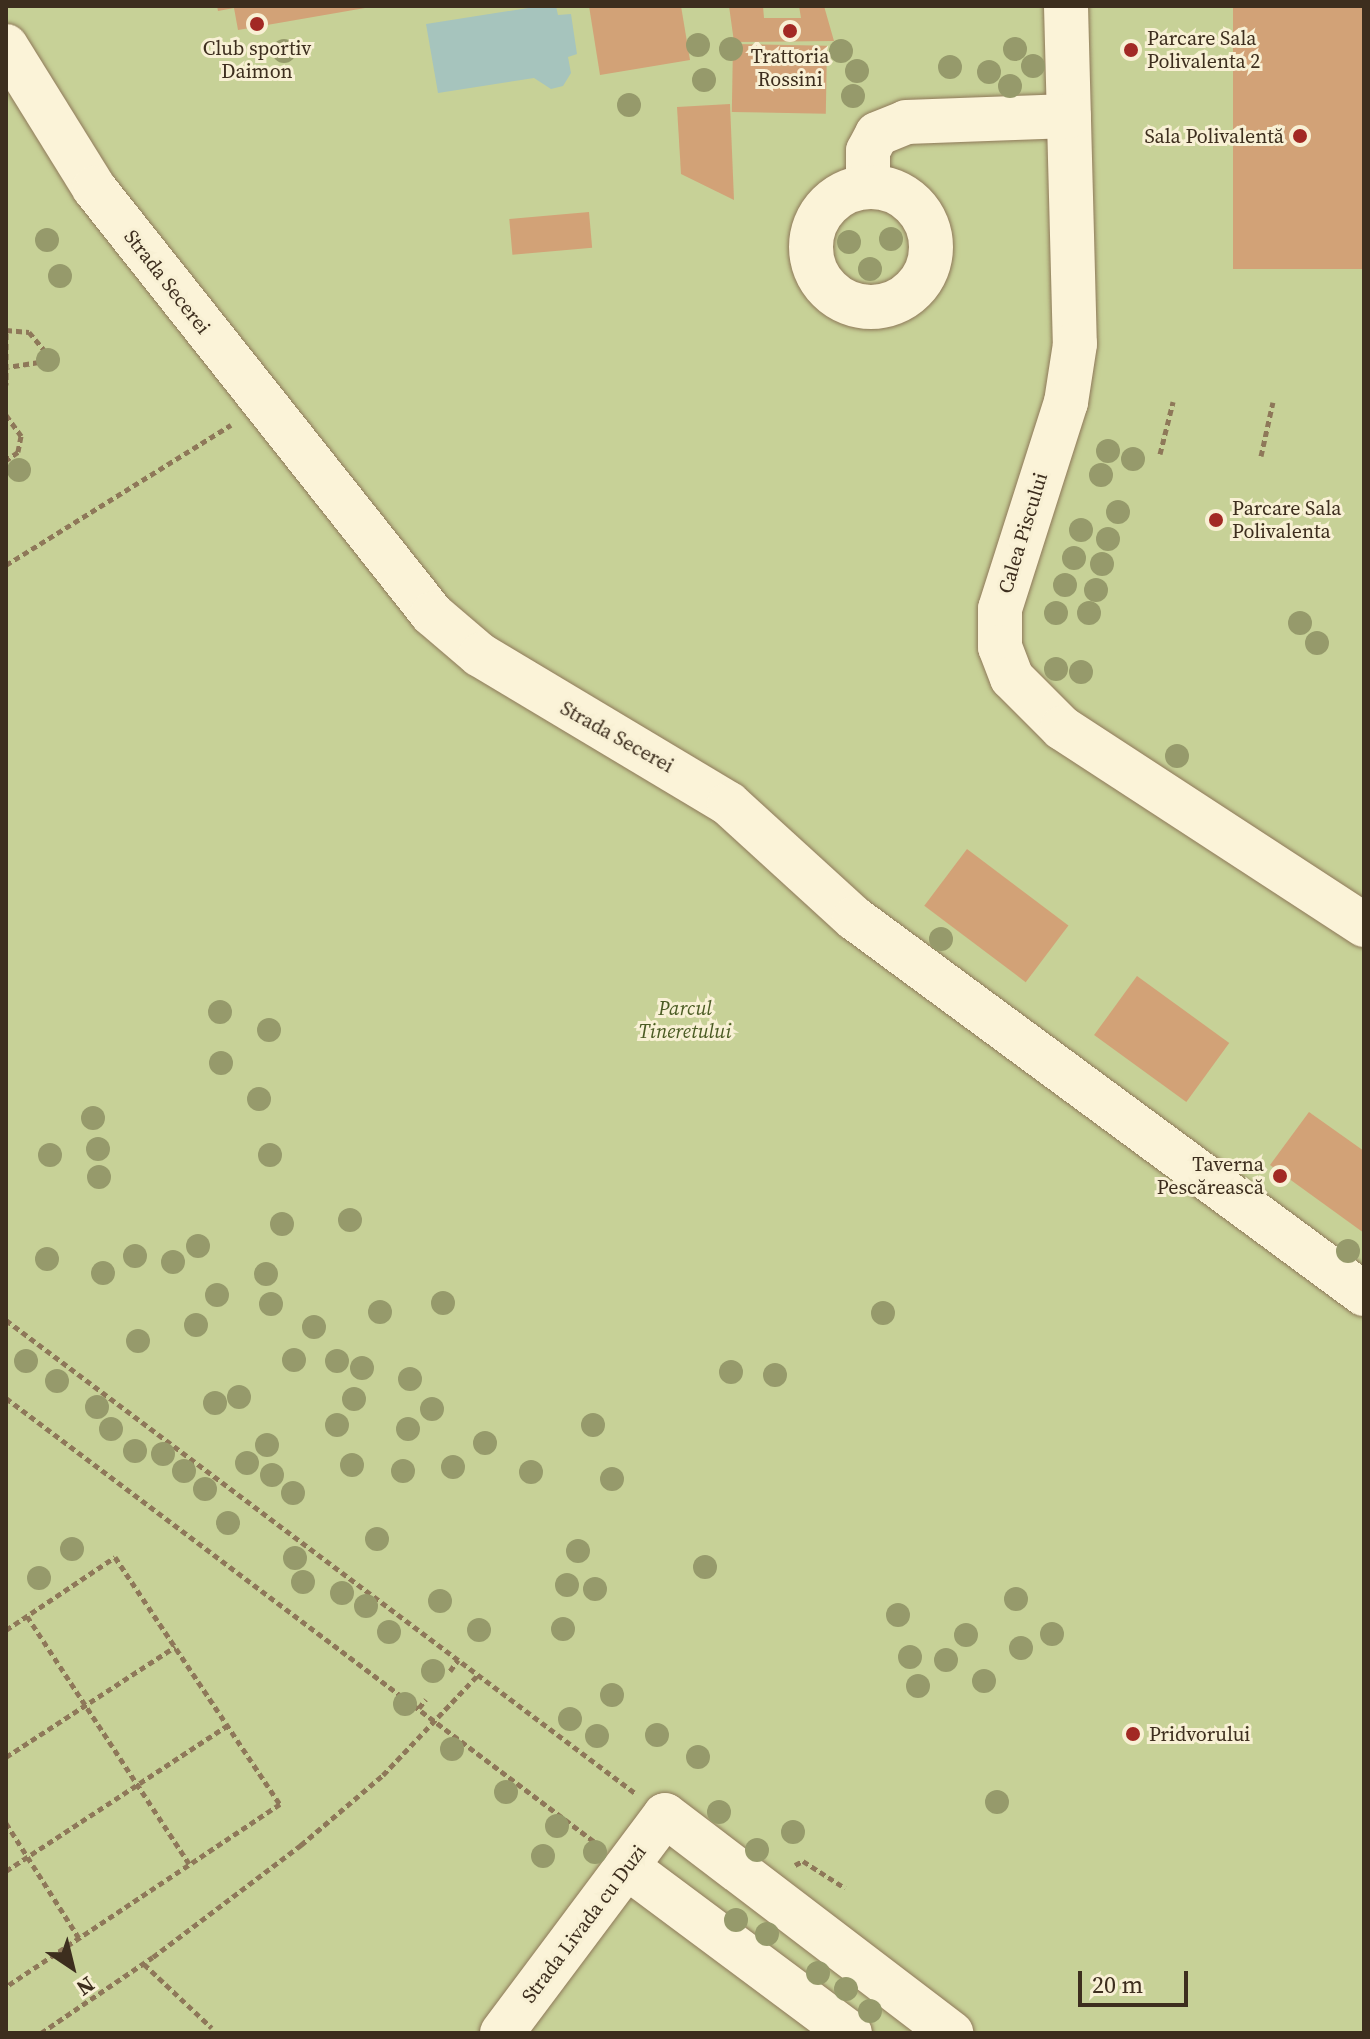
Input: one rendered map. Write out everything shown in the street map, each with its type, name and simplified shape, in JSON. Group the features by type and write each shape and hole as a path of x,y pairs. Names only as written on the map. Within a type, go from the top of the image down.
{"street":[{"name":"Calea Piscului","path":"1066,6 1075,344 1066,402 1000,609 1000,647 1012,678 1062,728 1364,925"},
{"name":"Strada Secerei","path":"6,46 94,188 387,563 432,614 480,655 729,804 854,918 1364,1294"},
{"path":"868,187 868,151 877,134 906,122 1069,116"},
{"path":"665,1815 951,2033"},
{"name":"Strada Livada cu Duzi","path":"502,2033 665,1815"},
{"path":"627,1867 850,2033"}],"path":[{"path":"6,385 9,367 6,332 29,332 44,350 39,362 9,367"},
{"path":"1160,454 1173,402"},
{"path":"1261,456 1273,402"},
{"path":"6,565 262,405"},
{"path":"6,415 21,436 18,452 6,460"},
{"path":"6,1320 665,1815"},
{"path":"6,1398 627,1867"},
{"path":"6,1630 115,1557 280,1804 6,1987"},
{"path":"27,1616 189,1864"},
{"path":"6,1757 175,1647"},
{"path":"450,1671 458,1660"},
{"path":"41,2033 144,1964 301,1845 437,1722 454,1699 479,1675"},
{"path":"419,1708 426,1699"},
{"path":"6,1871 228,1725"},
{"path":"6,1823 79,1938"},
{"path":"144,1964 212,2028"}],"green space":[{"name":"Parcul Tineretului","path":"6,6 1364,6 1364,2033 6,2033"}],"water":[{"path":"556,6 558,15 571,14 577,54 568,57 571,73 563,86 551,89 534,78 438,93 426,24"}],"building":[{"path":"217,6 365,8 238,30 234,8 218,11"},
{"path":"589,6 681,6 690,60 600,75"},
{"path":"729,6 763,6 764,18 801,18 799,6 824,6 834,41 734,42"},
{"name":"Sala Polivalentă","path":"1233,6 1364,6 1364,269 1233,269"},
{"path":"733,44 827,46 826,114 732,112"},
{"path":"730,104 734,200 681,174 677,107"},
{"path":"589,212 592,248 512,255 509,219"},
{"path":"967,849 1068,925 1026,982 924,906"},
{"path":"1137,976 1229,1043 1186,1102 1094,1035"},
{"path":"1309,1112 1364,1151 1364,1233 1270,1165"}],"place":[{"name":"Club sportiv Daimon","path":"257,24"},
{"name":"Trattoria Rossini","path":"790,31"},
{"name":"Parcare Sala Polivalenta 2","path":"1131,50"},
{"name":"Sala Polivalentă","path":"1300,136"},
{"name":"Parcare Sala Polivalenta","path":"1216,520"},
{"name":"Taverna Pescărească","path":"1280,1176"},
{"name":"Pridvorului","path":"1133,1734"}]}
